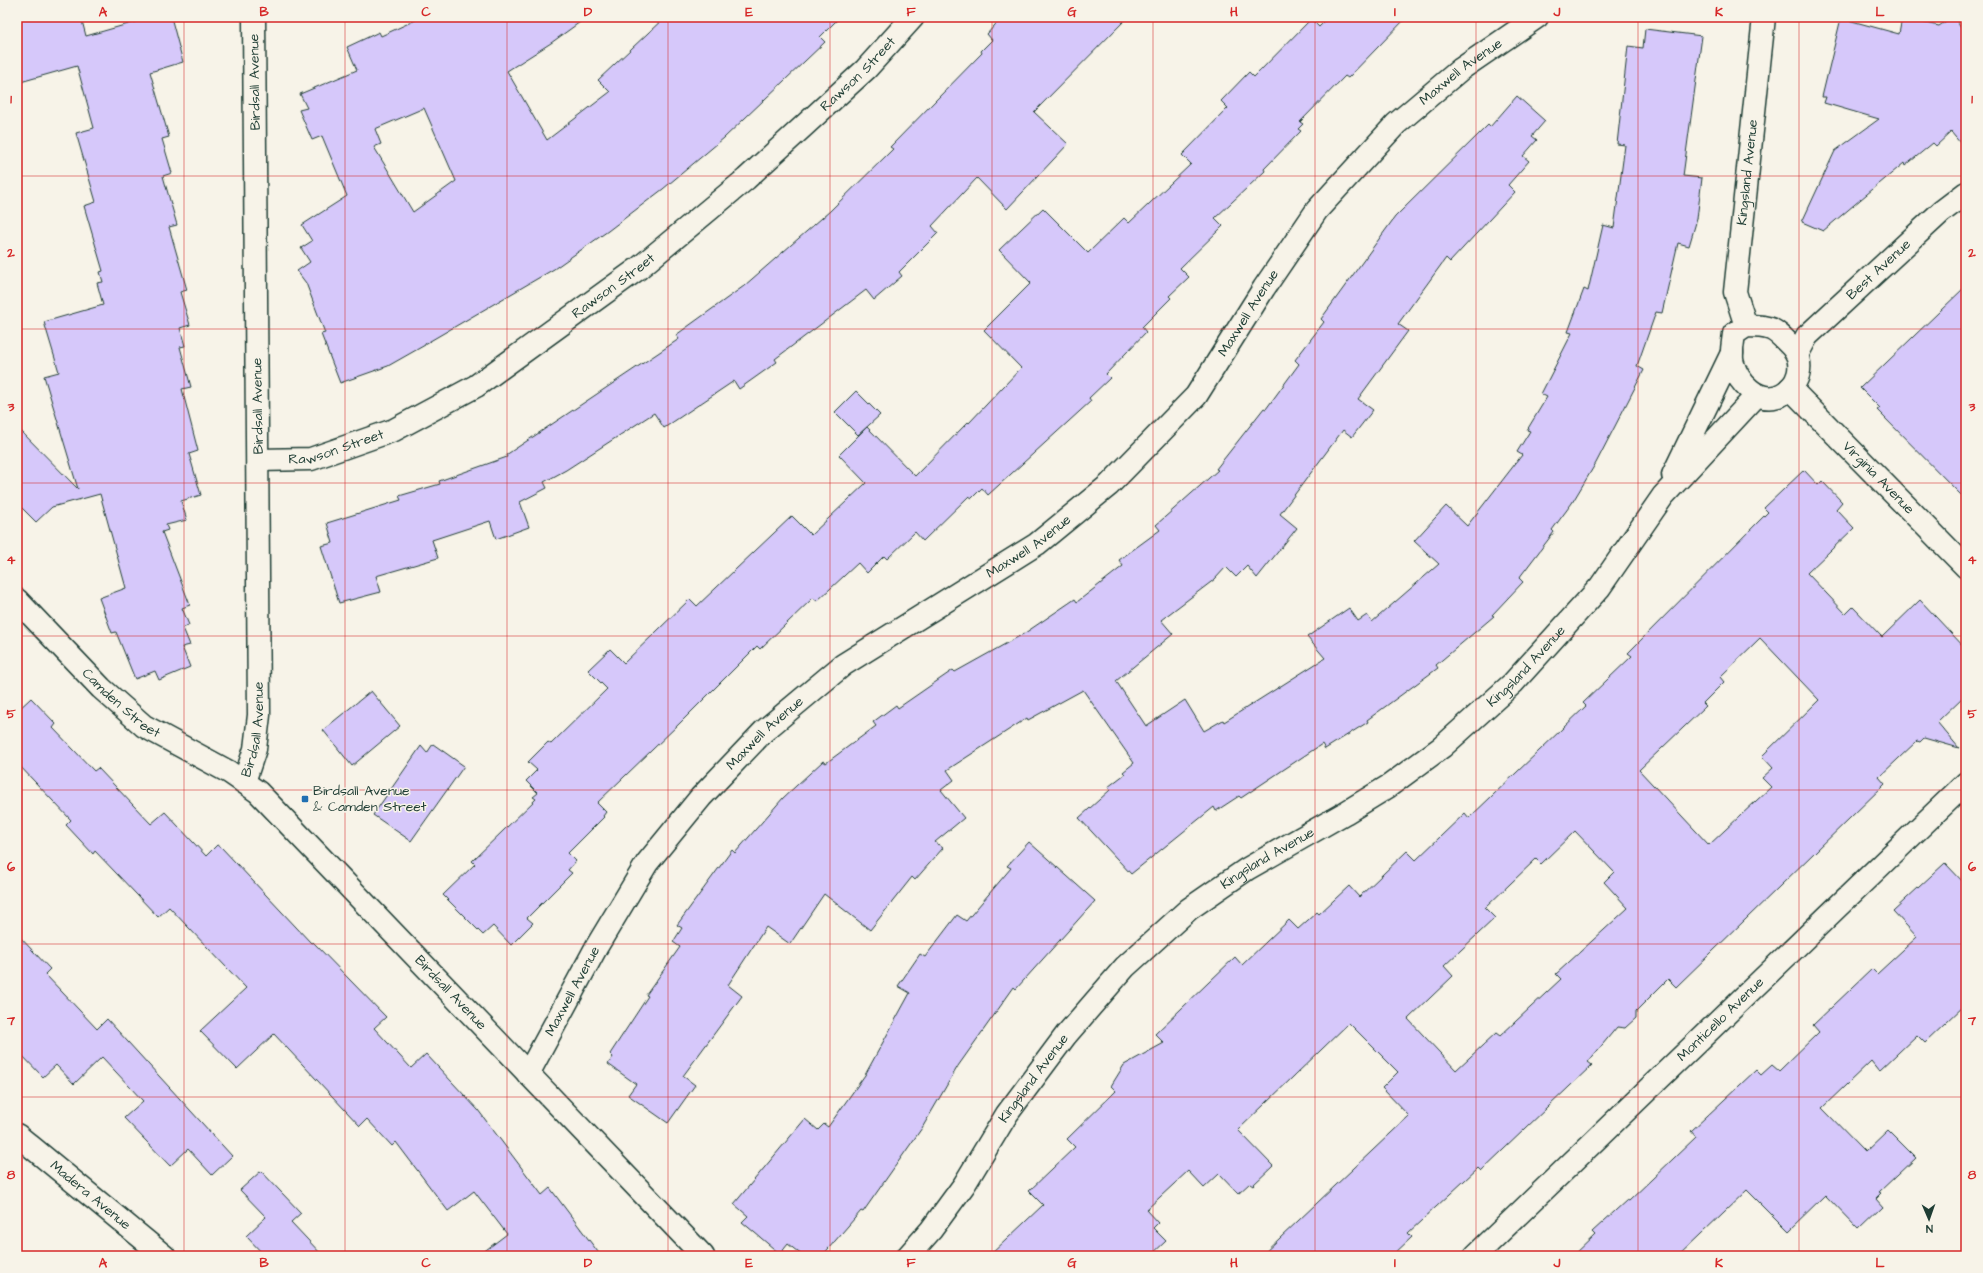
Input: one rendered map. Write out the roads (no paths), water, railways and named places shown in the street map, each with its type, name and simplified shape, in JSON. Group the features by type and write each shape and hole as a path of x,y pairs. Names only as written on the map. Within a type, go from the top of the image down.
{"street":[{"name":"Birdsall Avenue","path":"254,17 259,715 255,749 244,782 258,792 703,1256"},
{"name":"Rawson Street","path":"258,460 311,459 394,430 476,386 639,268 746,179 866,69 913,17"},
{"name":"Maxwell Avenue","path":"528,1074 597,946 647,863 706,791 764,731 843,665 1037,544 1109,485 1196,396 1264,288 1317,210 1402,119 1460,68 1538,17"},
{"name":"Kingsland Avenue","path":"1746,326 1735,292 1764,17"},
{"name":"Best Avenue","path":"1798,353 1807,336 1941,212 1966,193"},
{"path":"1746,326 1767,326 1783,337 1798,353 1800,366 1798,378 1790,388 1778,396 1764,397 1757,395 1741,382 1733,363 1732,353 1734,334 1746,326"},
{"name":"Kingsland Avenue","path":"1663,496 1732,353"},
{"name":"Virginia Avenue","path":"1790,388 1966,567"},
{"name":"Kingsland Avenue","path":"908,1256 931,1230 964,1185 1007,1114 1061,1041 1125,966 1189,910 1247,869 1389,786 1442,747 1513,683 1600,587 1663,496 1757,395"},
{"name":"Camden Street","path":"17,600 101,688 144,726 244,782"},
{"name":"Monticello Avenue","path":"1475,1256 1966,783"},
{"name":"Madera Avenue","path":"17,1135 164,1256"}],"place":[{"name":"Birdsall Avenue & Camden Street","path":"305,799"}]}
